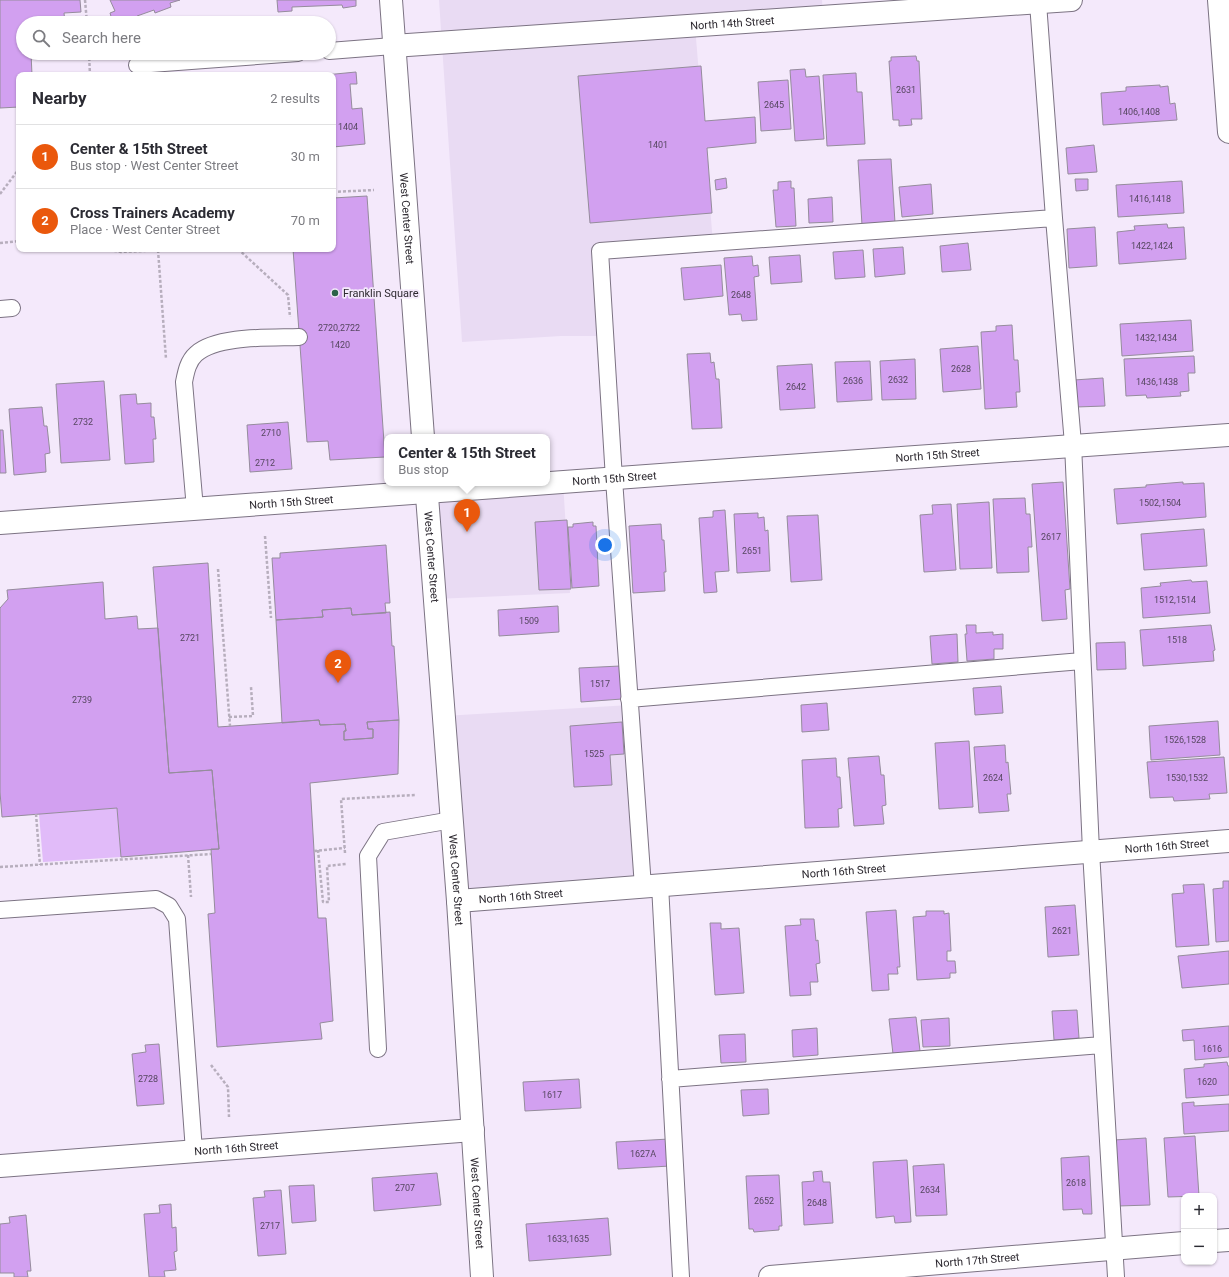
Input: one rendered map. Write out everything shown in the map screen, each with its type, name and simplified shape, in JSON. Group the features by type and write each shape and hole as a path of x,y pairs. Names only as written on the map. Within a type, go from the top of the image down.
{"street":[{"name":"West Center Street","path":"391,0 423,434"},
{"name":"North 14th Street","path":"394,46 1071,0"},
{"path":"1219,0 1229,132"},
{"name":"North 15th Street","path":"550,482 614,479 1073,444 1229,435"},
{"name":"North 15th Street","path":"0,523 195,509 426,488 468,486"},
{"name":"West Center Street","path":"426,488 458,901 482,1277"},
{"name":"North 16th Street","path":"458,901 1229,841"},
{"name":"North 16th Street","path":"0,1166 473,1130"},
{"path":"1217,1241 1229,1240"},
{"name":"North 17th Street","path":"770,1277 1181,1243"}],"lane":[{"path":"1038,3 1073,444 1091,851 1116,1277"},
{"path":"336,50 394,46"},
{"path":"137,64 196,60"},
{"path":"681,1277 670,1079 651,886 629,699 600,251 1054,218"},
{"path":"195,509 184,382 189,362 196,354 206,347 218,343 238,339 295,337"},
{"path":"629,699 1082,662"},
{"path":"378,1049 368,856 383,832 452,820"},
{"path":"0,910 156,899 169,906 177,919 194,1151"},
{"path":"670,1079 1102,1045"}],"path":[{"path":"85,0 86,16"},
{"path":"89,60 90,72"},
{"path":"0,194 16,173"},
{"path":"336,192 374,190"},
{"path":"0,243 16,241"},
{"path":"241,252 288,295 295,337"},
{"path":"265,536 271,618"},
{"path":"218,569 230,726"},
{"path":"229,717 253,716 251,687"},
{"path":"36,814 40,865"},
{"path":"314,851 345,848"},
{"path":"318,850 323,902 329,902 327,866 346,864"},
{"path":"0,867 211,854"}],"shaded area":[{"path":"439,0 822,0 823,17 695,26 713,243 600,251 606,336 561,336 462,342"},
{"path":"563,482 570,593 435,599 427,493 514,486 550,486 550,483"},
{"path":"630,705 643,887 458,901 444,716"},
{"path":"117,808 121,857 43,862 39,814"}],"building":[{"path":"0,0 80,0 81,12 64,13 64,16 16,16 16,60 31,60 32,72 16,72 16,107 0,108"},
{"path":"110,0 180,0 170,3 171,7 155,13 154,10 137,16 111,16 110,13 115,11"},
{"path":"277,0 356,0 356,6 343,8 342,5 292,7 292,11 278,12"},
{"path":"916,56 917,61 919,61 922,119 911,119 912,125 899,126 899,120 893,120 889,61 891,61 891,57"},
{"path":"701,66 705,121 755,117 756,143 707,148 712,213 590,223 578,76"},
{"path":"805,69 806,77 819,76 824,139 795,141 790,70"},
{"path":"356,72 357,84 350,84 352,109 362,108 365,144 336,147 336,74"},
{"path":"856,73 857,92 862,92 865,144 827,146 823,75"},
{"path":"788,80 791,129 761,131 758,82"},
{"path":"1160,85 1160,87 1168,86 1170,104 1175,103 1177,120 1103,125 1101,93 1126,91 1126,87"},
{"path":"1094,145 1097,172 1068,174 1066,148"},
{"path":"891,159 895,223 862,225 858,160"},
{"path":"726,178 727,188 716,190 715,180"},
{"path":"1075,179 1088,179 1088,190 1076,191"},
{"path":"791,181 791,188 794,188 796,226 776,227 773,190 778,190 778,182"},
{"path":"1182,181 1184,213 1118,217 1116,185"},
{"path":"931,184 933,214 902,217 899,187"},
{"name":"Franklin Square","path":"367,196 384,457 330,460 328,441 307,442 293,252 336,252 336,198"},
{"path":"832,197 833,222 809,223 808,199"},
{"path":"1167,224 1168,228 1184,227 1186,259 1119,264 1117,232 1135,230 1134,226"},
{"path":"1095,227 1097,266 1069,268 1067,229"},
{"path":"968,243 971,270 942,272 940,246"},
{"path":"903,247 905,274 875,277 873,249"},
{"path":"863,250 865,277 835,279 833,252"},
{"path":"800,255 802,282 771,284 769,257"},
{"path":"752,256 753,266 758,265 759,276 754,277 757,320 742,321 741,314 729,315 724,258"},
{"path":"721,265 723,296 684,300 681,268"},
{"path":"1191,320 1193,351 1122,356 1120,324"},
{"path":"1012,325 1014,360 1018,360 1020,392 1016,392 1017,407 985,409 981,332 996,331 996,326"},
{"path":"978,346 981,389 943,392 940,349"},
{"path":"710,353 711,363 714,362 716,379 719,379 722,428 692,429 687,354"},
{"path":"1194,356 1195,373 1188,373 1189,391 1180,392 1181,396 1147,398 1146,395 1126,396 1124,359"},
{"path":"915,359 916,399 882,400 880,361"},
{"path":"870,361 872,400 837,402 835,362"},
{"path":"812,364 815,408 780,410 777,366"},
{"path":"1103,378 1105,406 1076,407 1074,380"},
{"path":"104,381 110,460 61,463 56,384"},
{"path":"136,394 137,404 151,403 151,417 154,417 156,439 153,439 154,462 125,464 120,395"},
{"path":"42,407 44,426 47,426 50,453 45,454 46,472 14,475 9,409"},
{"path":"288,422 292,469 250,472 247,425"},
{"path":"0,430 3,430 6,473 0,473"},
{"path":"1063,482 1070,589 1065,590 1067,619 1042,621 1032,484"},
{"path":"1183,482 1183,484 1204,483 1206,517 1117,524 1114,489 1146,487 1146,485"},
{"path":"1025,498 1026,514 1030,514 1032,547 1028,547 1029,572 997,573 993,499"},
{"path":"989,502 992,568 960,569 957,504"},
{"path":"951,504 956,570 924,572 920,515 933,514 932,505"},
{"path":"725,510 729,571 715,572 717,592 704,593 699,518 713,517 713,511"},
{"path":"758,513 758,518 764,517 765,531 768,530 770,571 737,573 734,514"},
{"path":"818,515 822,580 791,582 787,516"},
{"path":"567,520 571,589 539,590 535,522"},
{"path":"593,522 593,526 596,526 599,586 572,588 568,527 573,527 573,524"},
{"path":"661,524 662,540 664,540 666,572 664,572 665,591 633,593 629,526"},
{"path":"1204,529 1207,566 1144,570 1141,534"},
{"path":"386,545 390,603 385,603 386,613 352,615 351,608 322,610 323,617 276,620 272,558 280,558 280,553"},
{"path":"208,563 218,727 319,720 320,725 345,724 346,731 344,731 344,740 373,738 373,729 368,729 367,722 399,720 398,774 310,783 318,918 326,918 333,1021 320,1023 322,1039 217,1047 208,914 215,913 211,849 219,849 212,770 169,773 153,567"},
{"path":"1191,580 1192,582 1207,581 1210,613 1143,618 1141,588 1161,586 1160,583"},
{"path":"103,582 105,619 137,616 138,629 158,628 169,773 212,770 219,849 121,857 117,808 2,817 0,792 0,608 8,599 7,590"},
{"path":"558,606 559,632 499,636 498,610"},
{"path":"351,608 352,615 390,612 399,720 367,722 368,729 373,729 373,738 344,740 344,731 346,731 345,724 320,725 319,720 282,723 276,620 323,617 322,610"},
{"path":"966,625 976,625 976,633 993,632 993,635 1003,634 1003,649 994,649 994,659 967,661 965,634 967,634"},
{"path":"1211,625 1215,650 1213,651 1214,661 1143,666 1140,630"},
{"path":"957,634 958,662 932,664 930,636"},
{"path":"1125,642 1126,669 1097,670 1096,643"},
{"path":"620,666 622,699 581,702 579,668"},
{"path":"1001,686 1003,713 975,715 973,688"},
{"path":"827,703 829,730 802,732 801,705"},
{"path":"1218,721 1220,755 1151,760 1149,726"},
{"path":"622,722 624,754 610,755 612,785 574,787 570,726"},
{"path":"969,741 973,807 939,809 935,743"},
{"path":"1005,745 1011,794 1007,794 1009,811 979,813 974,747"},
{"path":"879,756 881,775 884,775 886,805 882,806 884,824 854,826 848,758"},
{"path":"1224,757 1227,793 1209,794 1210,799 1174,801 1173,797 1150,798 1147,762"},
{"path":"836,758 837,777 840,777 842,808 838,809 839,827 805,828 802,760"},
{"path":"1223,881 1229,881 1229,941 1216,942 1213,889 1223,888"},
{"path":"1204,884 1209,945 1176,947 1172,894 1184,893 1183,885"},
{"path":"1075,905 1079,955 1048,957 1045,907"},
{"path":"896,910 900,967 897,967 898,974 888,974 889,990 872,991 866,912"},
{"path":"926,911 944,911 944,914 949,913 951,951 947,951 947,961 955,961 956,973 950,973 950,978 917,980 913,917 926,916"},
{"path":"800,919 814,919 820,963 816,964 818,982 810,982 811,995 790,996 785,926 801,925"},
{"path":"710,923 721,923 721,929 739,928 744,993 715,995"},
{"path":"1229,951 1229,984 1182,988 1178,956"},
{"path":"1077,1010 1079,1038 1054,1040 1052,1011"},
{"path":"916,1017 920,1051 893,1054 889,1019"},
{"path":"949,1018 950,1046 923,1047 921,1020"},
{"path":"1229,1026 1229,1057 1195,1060 1194,1040 1183,1041 1182,1030"},
{"path":"817,1028 818,1055 793,1057 792,1030"},
{"path":"745,1034 746,1062 721,1063 719,1035"},
{"path":"159,1044 164,1104 137,1106 132,1054 146,1052 145,1045"},
{"path":"1227,1062 1229,1066 1229,1095 1186,1098 1184,1069 1204,1067 1204,1064"},
{"path":"579,1079 581,1108 525,1111 523,1082"},
{"path":"768,1089 769,1114 743,1116 741,1090"},
{"path":"1194,1102 1194,1106 1229,1104 1229,1131 1184,1134 1182,1103"},
{"path":"1195,1136 1199,1193 1181,1193 1181,1197 1168,1197 1164,1138"},
{"path":"1146,1138 1150,1205 1118,1206 1114,1140"},
{"path":"669,1139 670,1166 618,1169 616,1142"},
{"path":"1089,1156 1092,1214 1083,1214 1082,1209 1063,1210 1061,1158"},
{"path":"907,1160 911,1222 895,1223 894,1216 876,1218 873,1162"},
{"path":"944,1164 947,1215 916,1216 913,1166"},
{"path":"822,1171 823,1182 830,1182 833,1223 804,1225 802,1182 814,1181 813,1172"},
{"path":"437,1173 441,1205 374,1211 372,1178"},
{"path":"779,1175 782,1226 779,1226 779,1230 754,1232 753,1229 749,1229 746,1176"},
{"path":"314,1185 316,1221 292,1223 289,1186"},
{"path":"281,1190 286,1254 258,1256 253,1198 265,1197 264,1191"},
{"path":"171,1204 172,1228 176,1227 177,1251 174,1252 176,1270 164,1271 165,1277 149,1277 144,1214 160,1213 159,1205"},
{"path":"26,1215 31,1271 27,1271 28,1277 14,1277 14,1273 0,1273 0,1224 10,1223 9,1217"},
{"path":"608,1218 611,1255 529,1261 526,1224"}],"place":[{"name":"Franklin Square","path":"335,293"},
{"name":"Center & 15th Street","path":"467,532"},
{"name":"Cross Trainers Academy","path":"338,683"}]}
